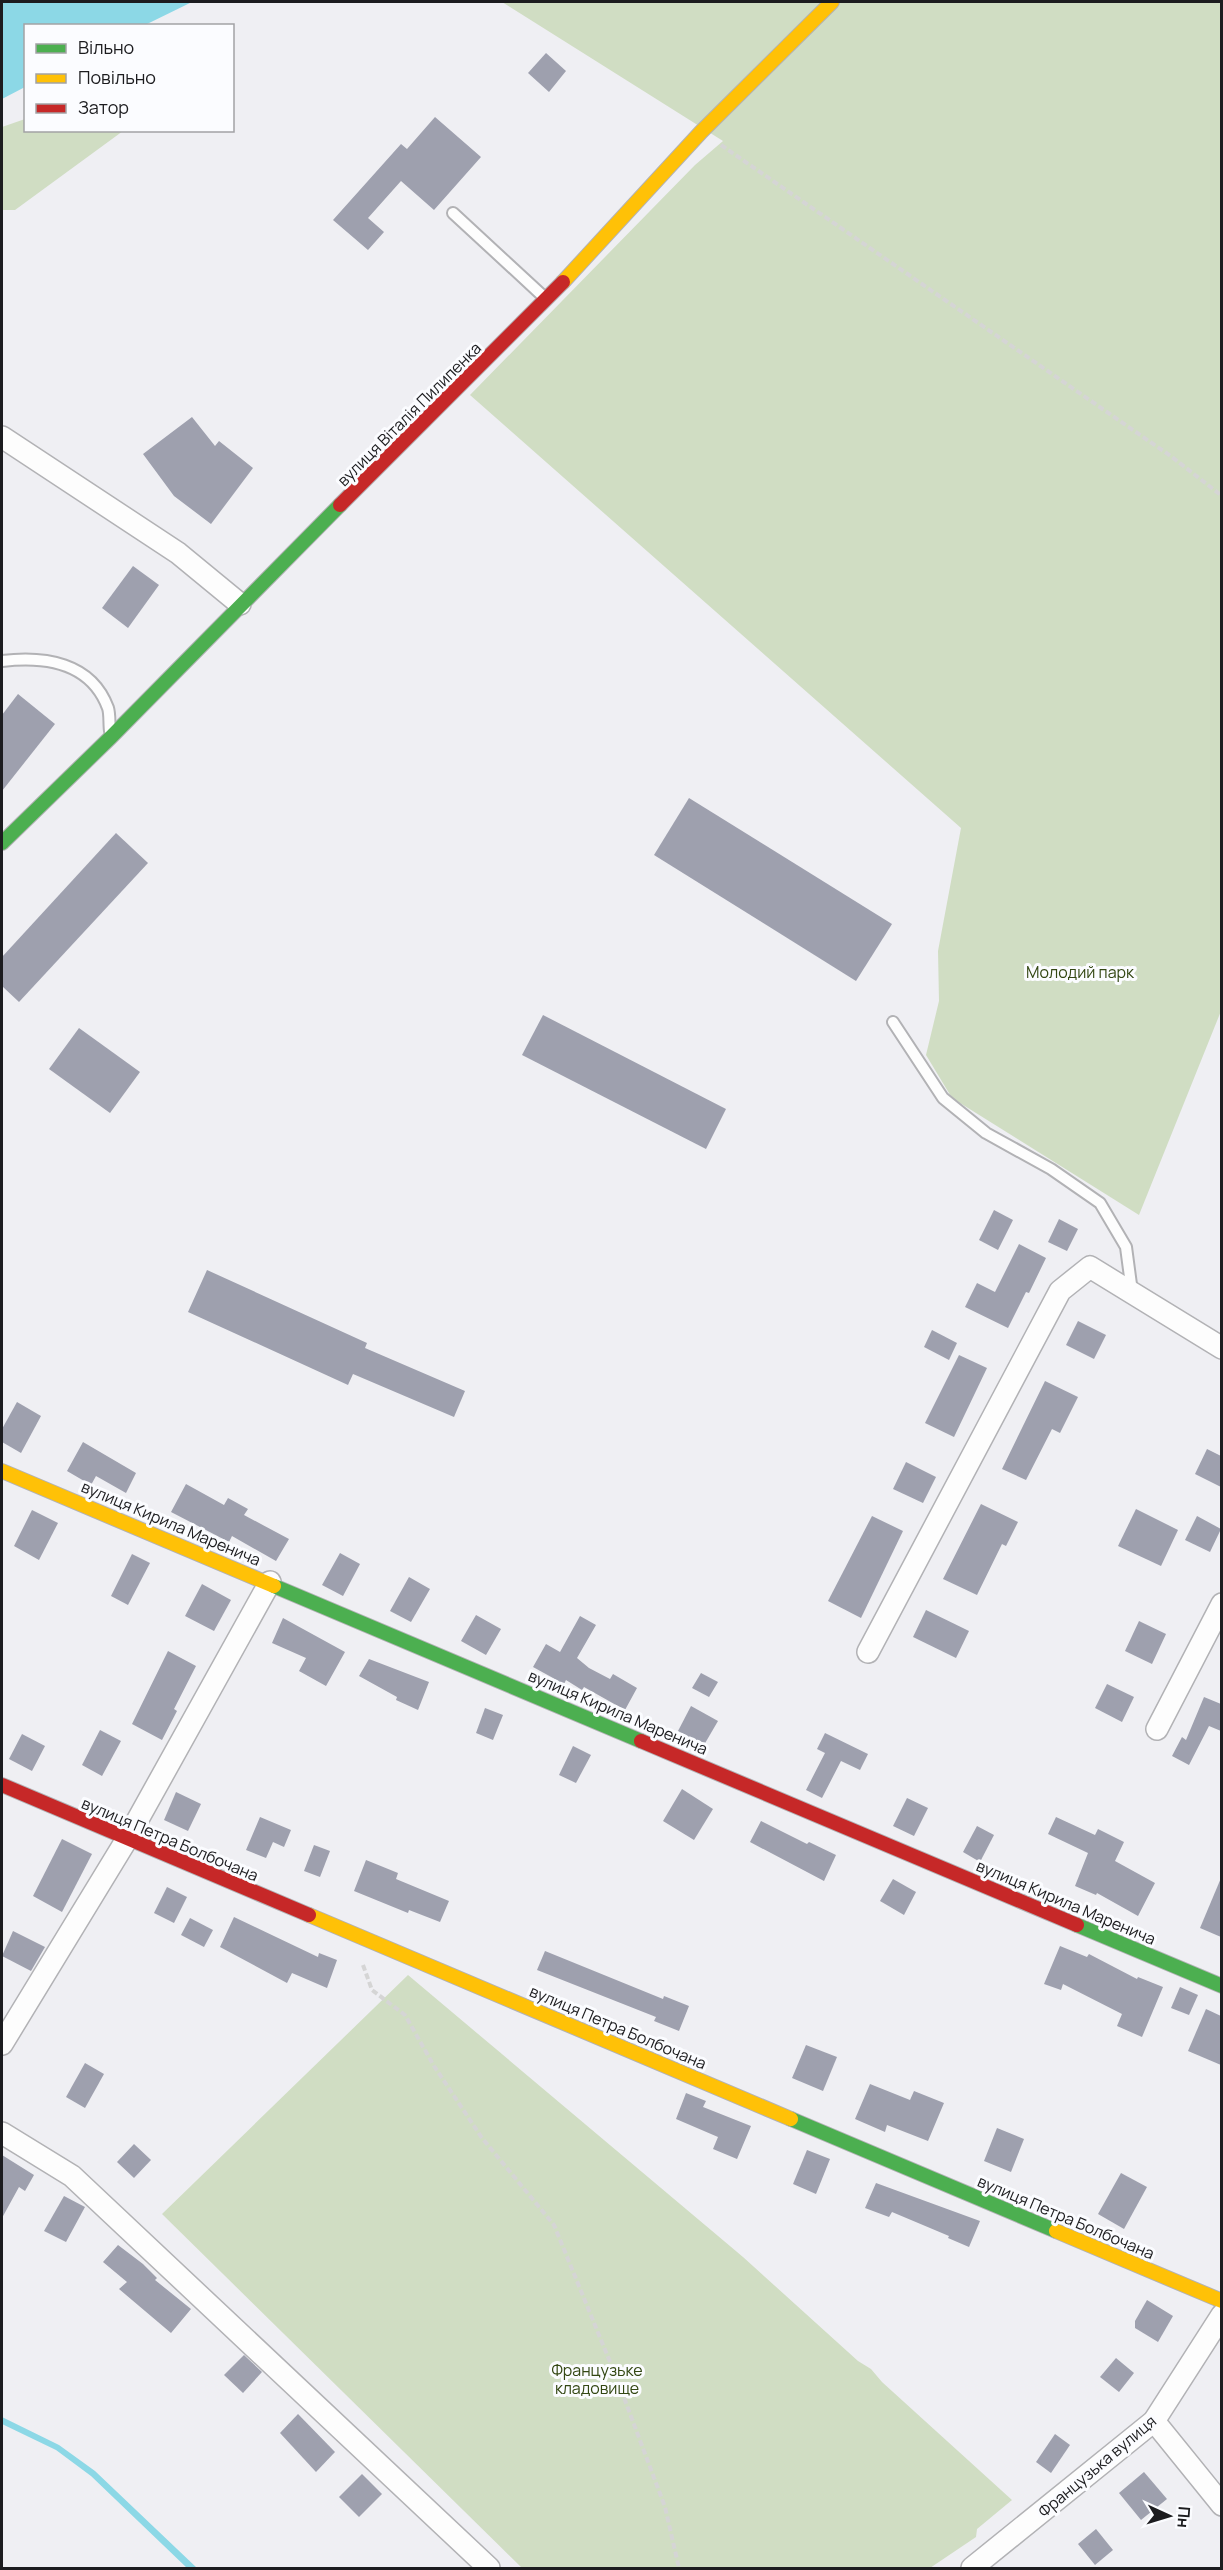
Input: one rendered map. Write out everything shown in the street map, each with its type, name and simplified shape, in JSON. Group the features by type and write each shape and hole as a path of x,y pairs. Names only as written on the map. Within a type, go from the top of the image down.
{"street":[{"name":"вулиця Віталія Пилипенка","path":"2,843 111,737 240,604 547,300 701,132 832,2"},
{"path":"2,437 178,553 240,604"},
{"path":"868,1652 1060,1291 1090,1267 1221,1348"},
{"name":"вулиця Кирила Маренича","path":"2,1471 270,1582 1221,1986"},
{"path":"2,2044 127,1839 270,1582"},
{"path":"1157,1729 1221,1604"},
{"name":"вулиця Петра Болбочана","path":"2,1785 1221,2301"},
{"path":"2,2133 72,2176 489,2568"},
{"name":"Французька вулиця","path":"972,2568 1154,2421 1221,2315"},
{"path":"1154,2421 1221,2505"}],"lane":[{"path":"453,213 547,300"},
{"path":"2,661 27,658 67,665 92,682 108,708 111,737"},
{"path":"893,1022 943,1098 986,1133 1051,1170 1100,1203 1126,1247 1132,1292"}],"path":[{"path":"701,132 1172,457 1221,496"},
{"path":"350,1931 372,1990 405,2015 434,2066 482,2138 554,2225 617,2379 665,2507 679,2568"}],"green space":[{"name":"Молодий парк","path":"502,2 1221,2 1221,1011 1139,1215 952,1098 926,1055 939,1001 938,951 961,828 470,395 695,165 723,141"},
{"path":"24,119 24,132 122,132 15,210 2,210 2,127"},
{"name":"Французьке кладовище","path":"408,1975 743,2257 858,2361 871,2369 882,2382 1012,2500 977,2529 976,2537 930,2568 522,2568 162,2214"}],"water":[{"path":"2,2 192,2 147,24 24,24 24,88 2,99"},
{"path":"2,2417 59,2445 95,2471 197,2568 187,2568 91,2476 56,2450 2,2424"}],"building":[{"path":"546,53 566,71 549,92 528,73"},
{"path":"435,117 481,157 434,210 401,181 368,218 384,232 368,250 333,220 401,144 407,149"},
{"path":"192,417 215,446 219,441 253,468 211,524 174,496 143,454"},
{"path":"133,566 159,585 128,628 102,608"},
{"path":"18,694 55,724 2,791 2,715"},
{"path":"689,798 892,924 856,981 654,855"},
{"path":"116,833 148,863 19,1002 2,986 2,957"},
{"path":"543,1015 726,1109 706,1149 522,1055"},
{"path":"79,1028 140,1072 110,1113 49,1069"},
{"path":"994,1210 1013,1220 998,1250 979,1240"},
{"path":"1059,1219 1078,1229 1067,1251 1048,1242"},
{"path":"1019,1244 1046,1258 1008,1328 965,1307 977,1283 995,1292"},
{"path":"207,1270 367,1343 365,1348 465,1391 454,1417 353,1374 348,1385 188,1312"},
{"path":"1078,1321 1106,1335 1094,1359 1066,1345"},
{"path":"932,1330 957,1343 949,1360 924,1347"},
{"path":"959,1355 987,1368 954,1437 925,1423"},
{"path":"1045,1381 1078,1397 1060,1433 1052,1429 1026,1480 1002,1469"},
{"path":"17,1402 41,1416 21,1453 2,1442 2,1429"},
{"path":"83,1442 136,1473 126,1493 96,1476 91,1485 67,1471"},
{"path":"1207,1449 1221,1456 1221,1487 1195,1474"},
{"path":"906,1462 936,1477 923,1503 893,1489"},
{"path":"186,1484 224,1505 228,1498 248,1509 244,1515 289,1539 276,1561 232,1536 229,1542 171,1512"},
{"path":"981,1504 1018,1522 1006,1546 1002,1544 977,1595 943,1579"},
{"path":"1136,1509 1178,1530 1161,1566 1118,1546"},
{"path":"32,1510 58,1523 39,1560 14,1546"},
{"path":"872,1516 903,1531 861,1618 828,1601"},
{"path":"1197,1516 1221,1529 1210,1552 1185,1540"},
{"path":"340,1553 360,1564 343,1596 322,1585"},
{"path":"132,1554 150,1563 128,1605 111,1596"},
{"path":"409,1577 430,1589 411,1622 390,1611"},
{"path":"202,1584 231,1600 214,1631 185,1616"},
{"path":"926,1610 969,1631 956,1658 913,1637"},
{"path":"476,1615 501,1629 486,1655 461,1641"},
{"path":"580,1616 596,1625 577,1658 589,1668 610,1679 613,1674 637,1688 625,1710 584,1687 582,1690 566,1680 564,1684 533,1667 546,1644 560,1652"},
{"path":"283,1618 345,1652 326,1686 299,1671 306,1658 272,1643"},
{"path":"1139,1621 1166,1634 1152,1664 1125,1651"},
{"path":"168,1651 196,1666 174,1709 177,1711 162,1740 132,1724"},
{"path":"369,1659 429,1682 418,1710 396,1700 397,1697 359,1676"},
{"path":"701,1673 718,1682 709,1697 692,1688"},
{"path":"1107,1684 1134,1697 1122,1722 1095,1708"},
{"path":"1204,1697 1221,1704 1221,1731 1209,1726 1189,1765 1172,1756 1182,1737 1186,1740"},
{"path":"691,1706 718,1721 704,1745 678,1731"},
{"path":"485,1708 503,1715 493,1740 476,1733"},
{"path":"100,1730 121,1741 102,1776 82,1765"},
{"path":"825,1733 868,1754 860,1770 841,1761 822,1798 806,1790 825,1753 817,1749"},
{"path":"22,1734 45,1746 32,1771 9,1759"},
{"path":"573,1746 591,1755 576,1783 559,1775"},
{"path":"682,1789 713,1809 694,1840 663,1821"},
{"path":"176,1792 201,1804 188,1831 164,1820"},
{"path":"907,1798 928,1808 914,1836 893,1826"},
{"path":"260,1817 291,1830 284,1847 273,1842 266,1858 246,1850"},
{"path":"1056,1817 1095,1835 1098,1829 1124,1842 1115,1861 1155,1883 1138,1916 1097,1893 1096,1895 1075,1886 1088,1853 1048,1834"},
{"path":"761,1821 807,1844 809,1842 836,1855 824,1881 750,1842"},
{"path":"977,1826 994,1835 980,1862 963,1852"},
{"path":"62,1839 92,1854 62,1912 33,1896"},
{"path":"314,1845 330,1851 320,1877 304,1871"},
{"path":"366,1860 398,1873 396,1879 449,1901 440,1922 409,1910 408,1913 354,1891"},
{"path":"1221,1878 1221,1937 1200,1928"},
{"path":"893,1879 916,1892 904,1915 880,1901"},
{"path":"167,1887 187,1897 174,1923 154,1913"},
{"path":"234,1917 318,1957 319,1953 337,1960 327,1988 292,1973 287,1983 220,1947"},
{"path":"190,1918 213,1930 204,1947 181,1935"},
{"path":"13,1931 45,1947 31,1971 2,1956"},
{"path":"1060,1946 1087,1957 1089,1954 1137,1979 1138,1977 1163,1987 1142,2037 1117,2026 1122,2014 1063,1984 1061,1990 1044,1984"},
{"path":"545,1951 663,1999 664,1996 689,2006 679,2031 654,2021 656,2017 537,1970"},
{"path":"1180,1987 1198,1995 1189,2015 1171,2008"},
{"path":"1206,2009 1221,2016 1221,2065 1188,2051"},
{"path":"806,2045 837,2057 823,2091 792,2078"},
{"path":"85,2063 104,2074 85,2108 66,2097"},
{"path":"870,2084 910,2100 914,2091 944,2103 928,2141 887,2125 885,2132 855,2119"},
{"path":"686,2093 706,2101 703,2107 751,2126 737,2159 713,2149 718,2137 676,2119"},
{"path":"997,2128 1024,2139 1011,2172 984,2161"},
{"path":"134,2144 151,2160 134,2178 117,2162"},
{"path":"807,2150 830,2159 816,2194 793,2184"},
{"path":"2,2155 34,2175 25,2191 19,2187 2,2218"},
{"path":"1121,2173 1147,2187 1124,2229 1098,2214"},
{"path":"876,2183 980,2221 969,2247 892,2212 889,2217 865,2208"},
{"path":"64,2196 85,2207 66,2242 44,2231"},
{"path":"118,2245 143,2264 157,2278 155,2280 191,2309 171,2333 119,2289 127,2282 103,2262"},
{"path":"1147,2300 1173,2316 1158,2342 1135,2328 1135,2321"},
{"path":"244,2355 262,2372 243,2393 224,2375"},
{"path":"1116,2358 1134,2373 1119,2392 1100,2377"},
{"path":"298,2414 335,2452 316,2472 280,2433"},
{"path":"1055,2434 1070,2445 1051,2473 1036,2462"},
{"path":"1144,2472 1167,2499 1141,2520 1119,2493"},
{"path":"362,2474 382,2494 359,2517 339,2497"},
{"path":"1096,2529 1113,2550 1095,2565 1078,2544"}],"traffic: fast":[{"path":"2,843 111,737 340,505"},
{"path":"274,1586 641,1741"},
{"path":"1077,1925 1222,1986"},
{"path":"791,2119 1056,2231"}],"traffic: slow":[{"path":"563,282 701,132 832,2"},
{"path":"2,1471 274,1586"},
{"path":"309,1915 791,2119"},
{"path":"1056,2231 1222,2301"}],"traffic: jam":[{"path":"340,505 563,282"},
{"path":"641,1741 1077,1925"},
{"path":"2,1785 309,1915"}]}
